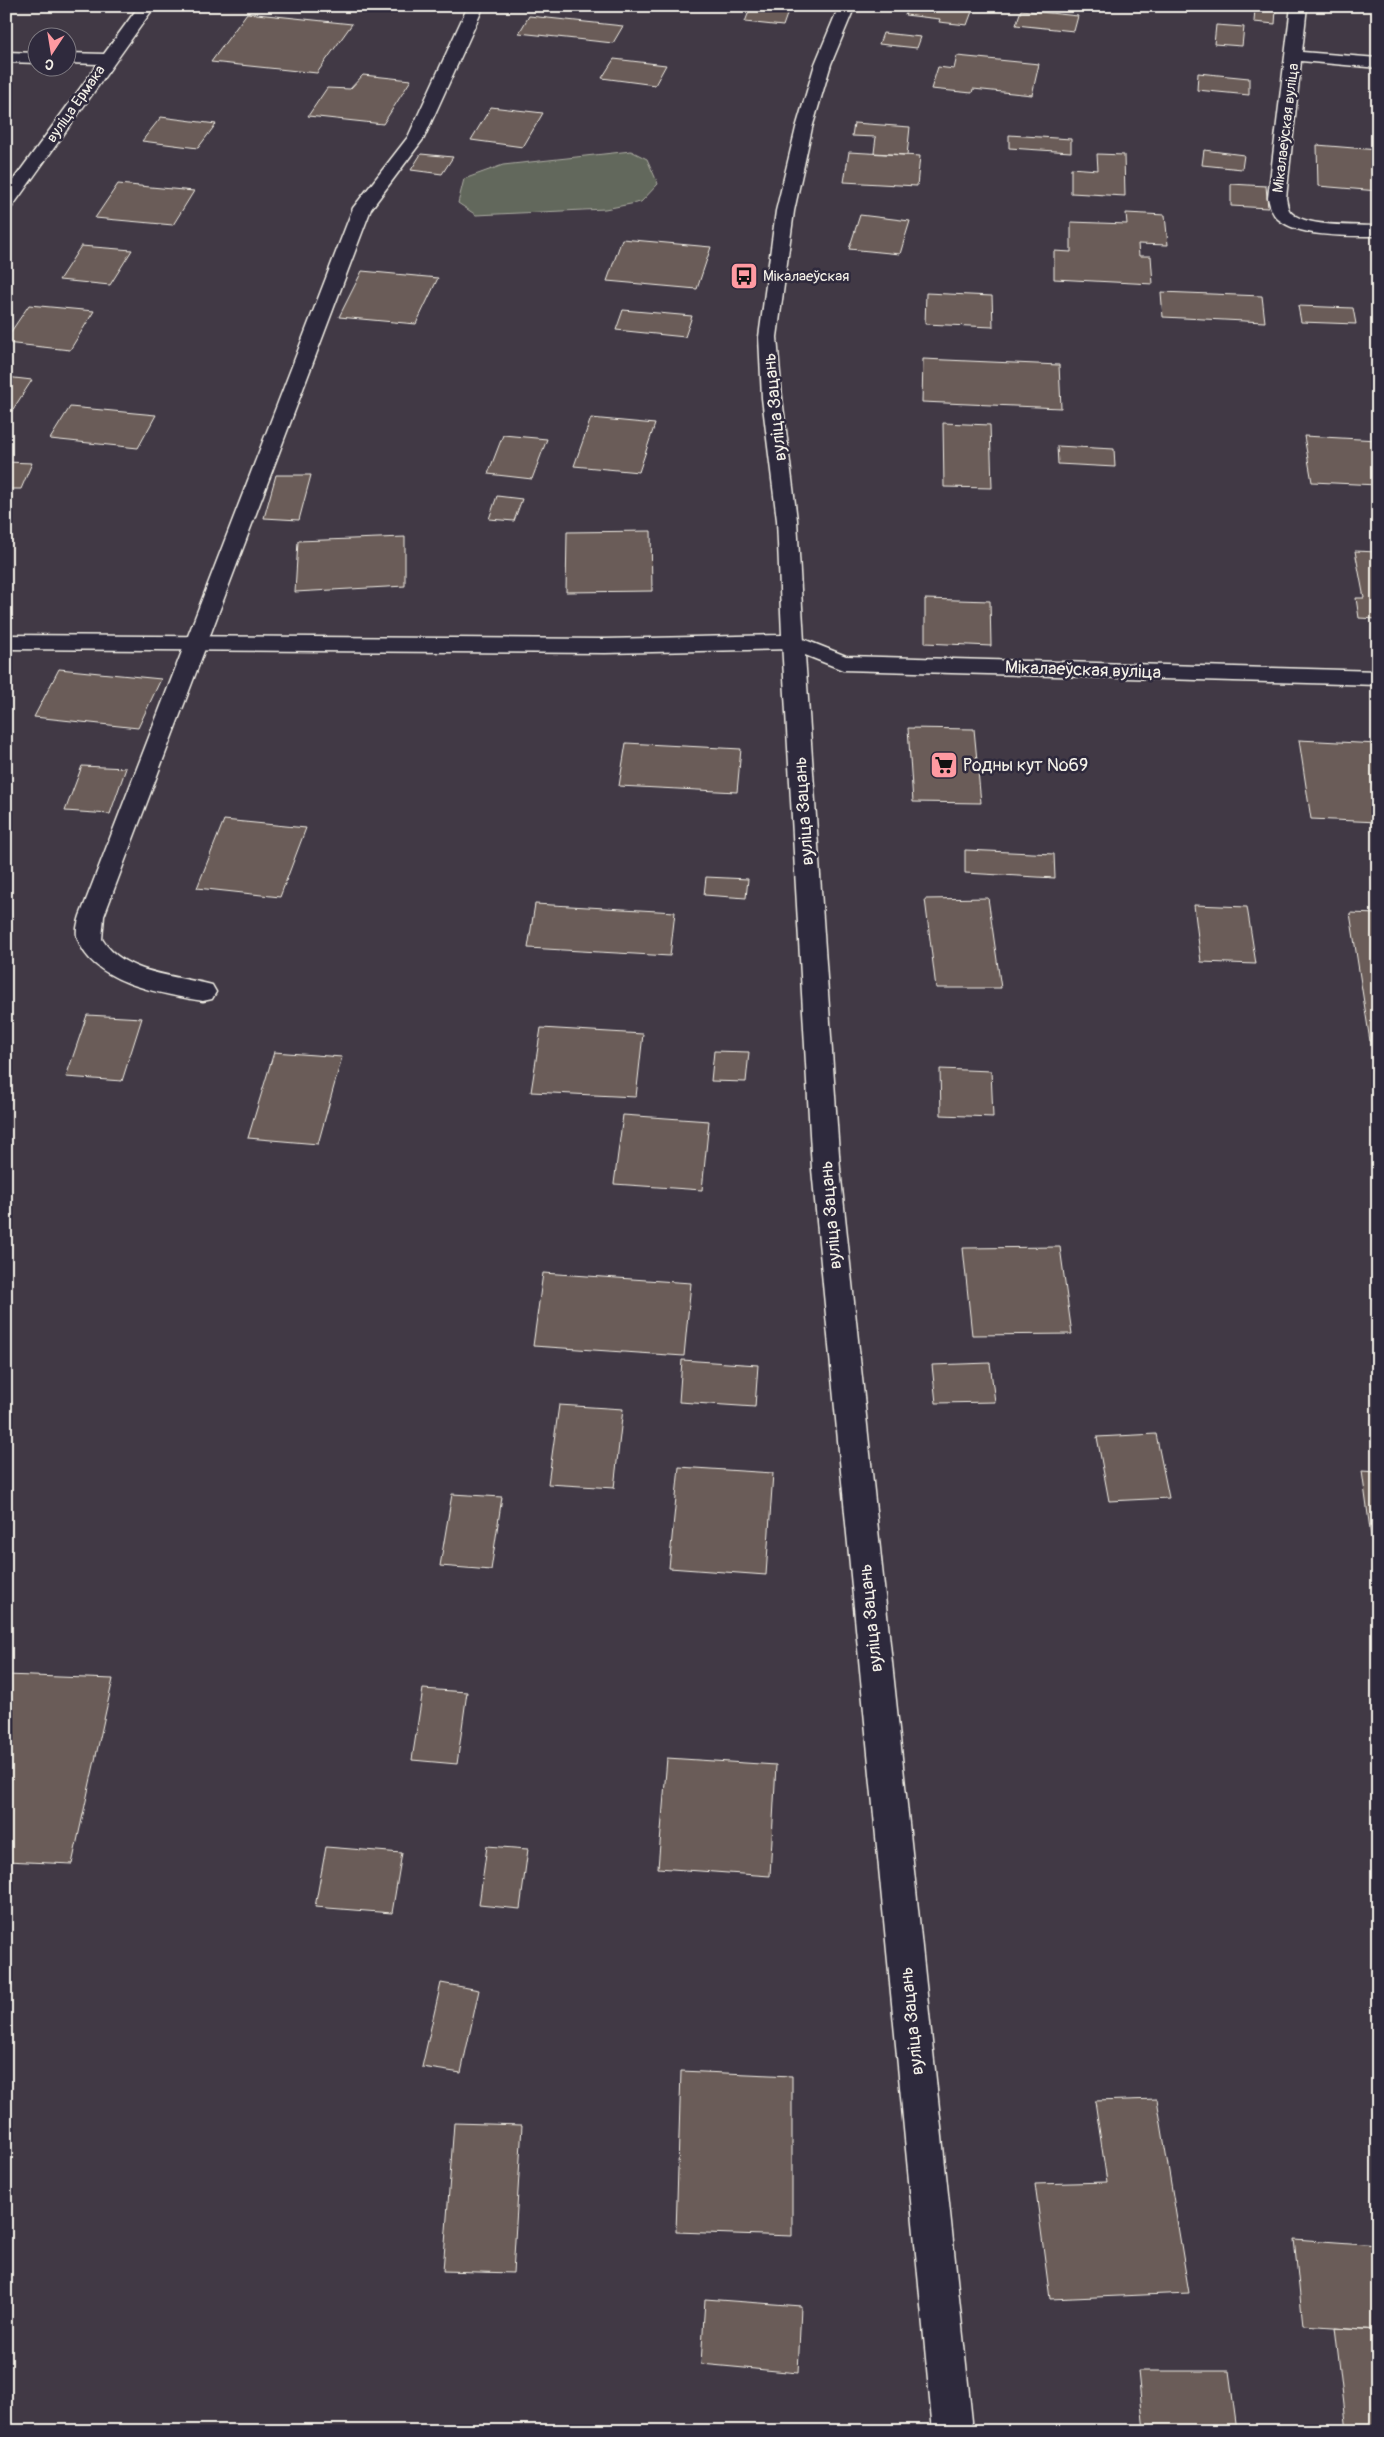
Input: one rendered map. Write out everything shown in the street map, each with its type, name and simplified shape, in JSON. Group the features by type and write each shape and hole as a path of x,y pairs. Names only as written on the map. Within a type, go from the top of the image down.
{"street":[{"name":"вуліца Ермака","path":"6,203 147,6"},
{"path":"203,992 164,985 117,966 100,954 90,938 92,916 362,208 416,138 476,6"},
{"name":"вуліца Зацань","path":"847,6 823,64 804,128 785,211 768,337 772,398 787,520 826,1169 953,2431"},
{"path":"1294,56 1299,6"},
{"name":"Мікалаеўская вуліца","path":"1378,63 1294,56 1277,198 1280,211 1293,221 1307,225 1378,231"},
{"path":"6,57 28,58"},
{"path":"78,58 108,60"},
{"path":"6,642 605,646 793,642"},
{"name":"Мікалаеўская вуліца","path":"793,642 843,663 1378,678"}],"green space":[{"path":"631,151 647,159 658,184 641,202 605,209 476,215 458,203 464,179 503,165"}],"building":[{"path":"751,6 790,6 783,26 745,22"},
{"path":"909,6 974,6 967,25 939,22 940,19 905,15"},
{"path":"1255,8 1276,10 1275,24 1254,22"},
{"path":"1021,10 1078,16 1074,31 1016,25"},
{"path":"247,13 352,24 317,73 211,62"},
{"path":"529,16 623,26 613,43 519,33"},
{"path":"1216,25 1244,27 1242,46 1214,44"},
{"path":"883,33 921,37 917,48 879,44"},
{"path":"957,56 1039,64 1032,95 973,89 972,93 931,89 938,67 954,69"},
{"path":"614,59 666,65 655,85 602,78"},
{"path":"1198,73 1249,78 1249,95 1197,90"},
{"path":"363,75 411,80 383,124 308,116 327,88 350,89"},
{"path":"491,107 543,113 523,147 471,140"},
{"path":"161,117 216,124 198,148 142,141"},
{"path":"854,123 910,127 907,155 874,153 876,137 852,136"},
{"path":"1009,135 1071,139 1071,152 1009,148"},
{"path":"1317,145 1378,150 1378,191 1318,186"},
{"path":"1204,150 1244,155 1242,169 1202,165"},
{"path":"849,152 920,156 917,186 844,182"},
{"path":"421,154 453,157 442,174 411,170"},
{"path":"1097,154 1124,155 1125,196 1071,193 1071,168 1098,170"},
{"path":"118,184 194,191 173,225 95,218"},
{"path":"1231,184 1266,186 1268,208 1231,206"},
{"path":"1126,213 1165,215 1168,245 1138,244 1139,256 1151,256 1153,284 1054,279 1054,251 1071,252 1071,222 1127,224"},
{"path":"860,215 910,221 900,254 849,249"},
{"path":"622,239 711,247 697,289 607,281"},
{"path":"81,246 132,250 110,285 59,280"},
{"path":"362,271 438,278 416,324 339,317"},
{"path":"1161,292 1262,296 1265,322 1163,317"},
{"path":"926,293 992,296 993,327 925,324"},
{"path":"29,305 94,311 70,350 6,343 6,339"},
{"path":"1298,306 1353,308 1356,324 1301,322"},
{"path":"623,310 692,316 685,337 616,330"},
{"path":"923,359 1059,365 1061,408 922,402"},
{"path":"6,377 32,380 6,420"},
{"path":"70,407 156,415 138,448 50,439"},
{"path":"591,418 655,424 639,472 574,466"},
{"path":"943,423 990,425 992,488 944,487"},
{"path":"503,435 547,439 532,479 488,474"},
{"path":"1304,436 1378,440 1378,485 1312,482"},
{"path":"1057,446 1114,449 1115,467 1058,464"},
{"path":"6,462 32,463 21,489 6,489"},
{"path":"276,475 311,475 299,520 264,518"},
{"path":"497,496 522,499 514,521 489,519"},
{"path":"651,531 652,591 566,592 567,532"},
{"path":"405,537 405,586 295,592 298,541"},
{"path":"1355,551 1378,552 1378,619 1359,618 1356,598 1364,598"},
{"path":"925,599 990,601 991,646 925,643"},
{"path":"59,669 161,679 138,728 34,717"},
{"name":"Родны кут №69","path":"908,728 974,729 981,803 913,802"},
{"path":"1299,740 1378,744 1378,822 1311,819"},
{"path":"626,743 741,749 737,792 619,786"},
{"path":"82,766 126,768 110,814 65,811"},
{"path":"224,820 306,828 280,897 197,888"},
{"path":"965,850 1054,854 1055,878 965,873"},
{"path":"706,877 748,879 746,898 704,895"},
{"path":"988,898 1001,988 936,988 925,899"},
{"path":"535,904 675,912 670,956 528,948"},
{"path":"1194,905 1247,907 1256,964 1201,962"},
{"path":"1350,913 1378,914 1378,1041 1370,1041"},
{"path":"87,1015 142,1018 122,1081 66,1077"},
{"path":"541,1028 643,1034 636,1097 531,1092"},
{"path":"714,1051 749,1052 746,1082 711,1081"},
{"path":"274,1052 342,1057 318,1144 248,1138"},
{"path":"940,1069 991,1071 993,1117 941,1115"},
{"path":"623,1115 709,1121 702,1190 614,1184"},
{"path":"1060,1247 1072,1334 972,1335 963,1248"},
{"path":"543,1273 691,1283 684,1356 533,1346"},
{"path":"682,1360 758,1365 755,1407 679,1402"},
{"path":"990,1363 995,1402 936,1403 932,1365"},
{"path":"559,1405 623,1409 614,1488 548,1484"},
{"path":"1156,1434 1169,1498 1109,1501 1097,1437"},
{"path":"679,1467 773,1473 766,1575 669,1568"},
{"path":"1362,1471 1378,1472 1378,1588"},
{"path":"452,1494 502,1497 491,1570 440,1566"},
{"path":"6,1675 113,1679 72,1864 6,1861"},
{"path":"423,1689 467,1692 457,1764 412,1760"},
{"path":"667,1758 776,1765 770,1876 658,1868"},
{"path":"487,1846 528,1849 520,1909 479,1905"},
{"path":"326,1847 402,1853 392,1913 315,1907"},
{"path":"441,1983 479,1990 461,2073 422,2067"},
{"path":"681,2071 792,2076 792,2236 676,2232"},
{"path":"1157,2099 1189,2293 1050,2299 1035,2184 1107,2182 1095,2101"},
{"path":"454,2123 522,2125 513,2273 443,2271"},
{"path":"1294,2239 1378,2245 1378,2330 1303,2325"},
{"path":"705,2299 801,2306 798,2373 701,2364"},
{"path":"1335,2327 1378,2330 1378,2431 1347,2431"},
{"path":"1138,2371 1229,2371 1237,2431 1144,2431"}],"place":[{"name":"Мікалаеўская","path":"744,276"},
{"name":"Родны кут №69","path":"944,765"}]}
